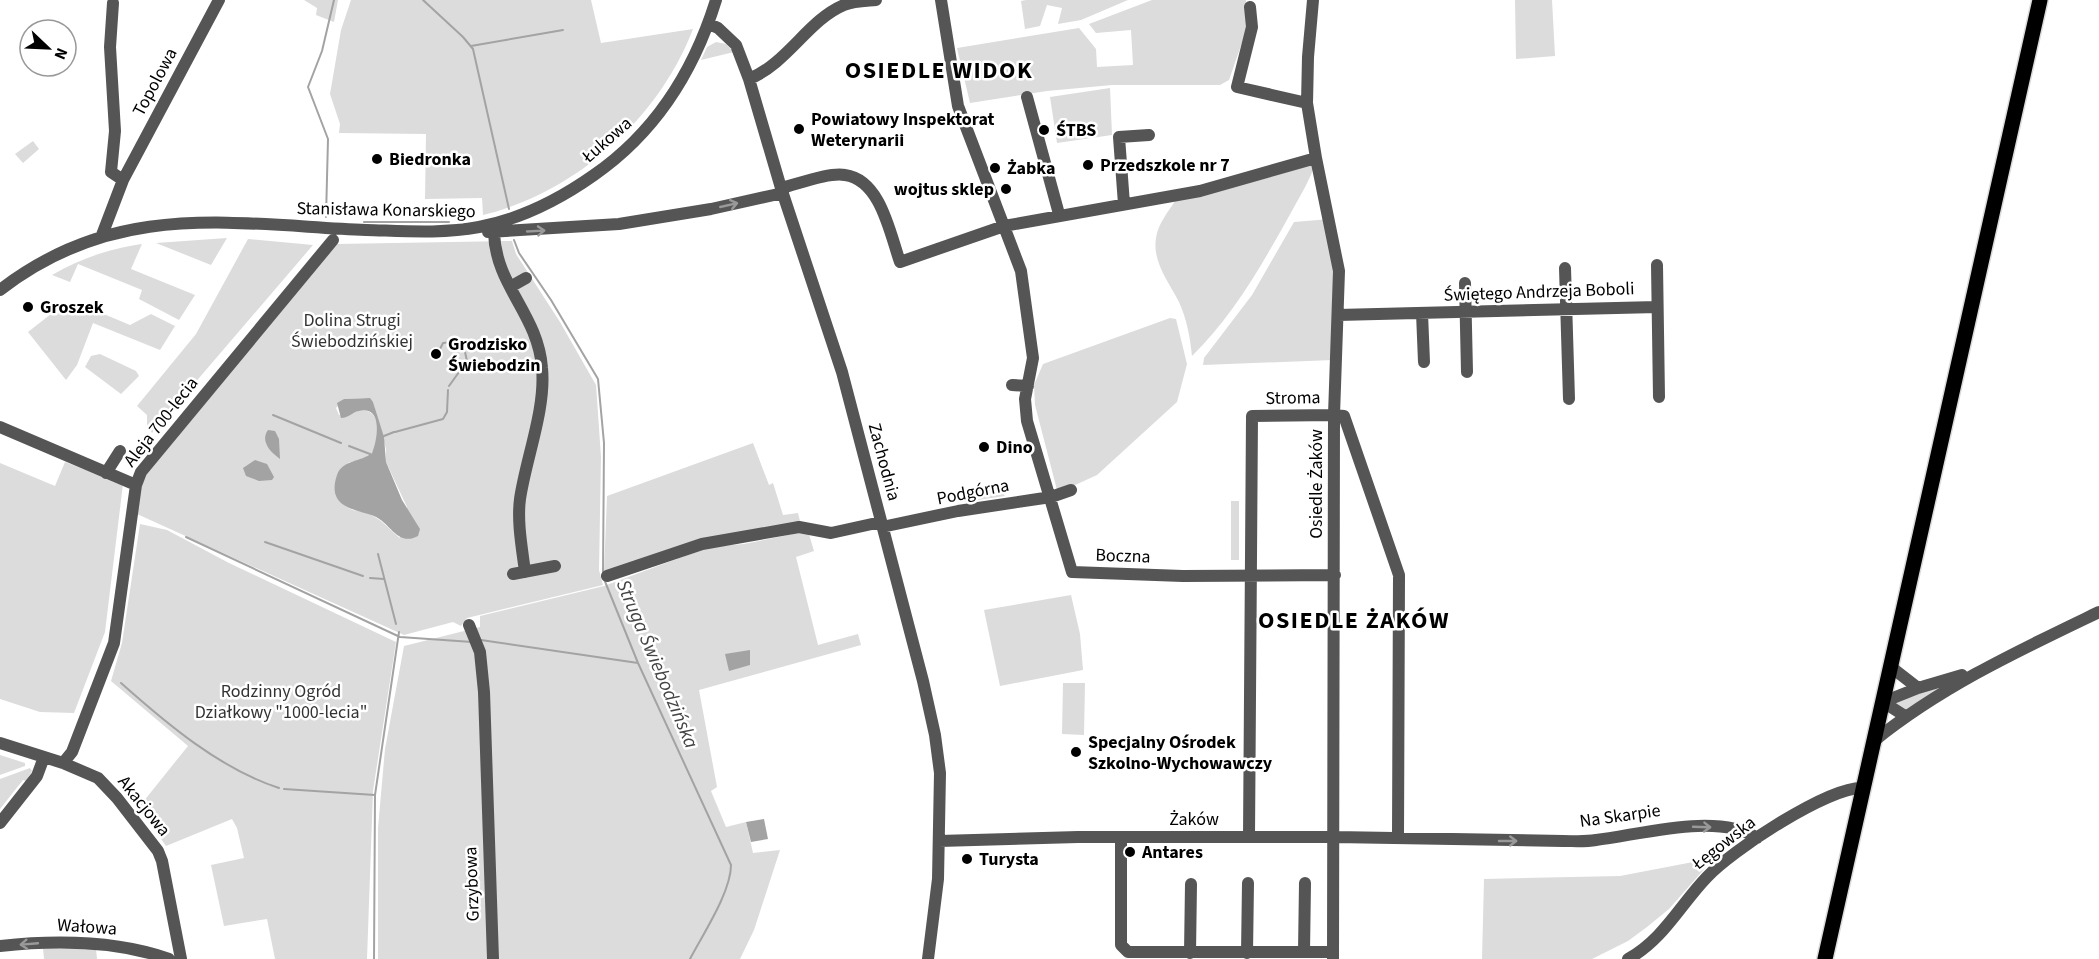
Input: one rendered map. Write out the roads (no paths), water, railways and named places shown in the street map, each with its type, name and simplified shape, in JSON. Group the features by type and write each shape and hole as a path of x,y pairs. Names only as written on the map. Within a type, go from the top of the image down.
{"main road":[{"path":"1825,959 2040,0"}],"street":[{"name":"Topolowa","path":"102,235 123,180 219,0"},
{"path":"709,24 716,0"},
{"path":"749,79 765,72 831,12 852,2 876,0"},
{"path":"941,0 958,106 1021,271 1033,358 1025,407 1029,429 1051,497"},
{"path":"1313,0 1308,18 1307,103 1339,271 1334,415"},
{"name":"Topolowa","path":"113,3 110,46 115,131 111,172 123,180"},
{"path":"1250,7 1254,27 1247,63 1237,87 1307,103"},
{"name":"Zachodnia","path":"709,24 724,33 736,45 834,345 935,735 940,773 939,841 936,898 928,959"},
{"name":"Łukowa","path":"480,227 515,217 549,202 587,180 624,152 654,120 681,84 695,59 709,24"},
{"path":"1027,97 1059,214"},
{"path":"1124,204 1119,137 1149,135"},
{"path":"782,190 843,174 854,177 866,186 878,203 900,262 1004,226 1059,214 1200,191 1316,158"},
{"name":"Stanisława Konarskiego","path":"0,290 40,263 102,235 174,223 410,232 480,227 494,232 619,224 711,209 782,190"},
{"path":"494,232 498,264 536,335 542,367 540,400 519,507 519,573 555,566"},
{"name":"Aleja 700-lecia","path":"63,763 72,752 114,643 136,485 149,461 333,240"},
{"path":"1657,265 1659,397"},
{"path":"1565,268 1569,399"},
{"path":"510,287 526,278"},
{"path":"1465,283 1467,372"},
{"name":"Świętego Andrzeja Boboli","path":"1338,315 1657,307"},
{"name":"Świętego Andrzeja Boboli","path":"1422,313 1424,362"},
{"path":"1012,385 1028,386"},
{"name":"Stroma","path":"1251,576 1252,416 1334,415"},
{"name":"Osiedle Żaków","path":"1333,955 1334,415 1344,416 1399,575 1398,837"},
{"path":"0,428 109,471 136,485"},
{"path":"109,471 120,452"},
{"name":"Podgórna","path":"607,576 702,544 799,527 840,532 1051,497 1071,490"},
{"name":"Boczna","path":"1051,497 1072,572 1251,576"},
{"path":"1249,837 1251,576 1335,575"},
{"path":"1874,741 1905,716 1978,671 2099,612"},
{"name":"Grzybowa","path":"469,625 475,635 481,659 493,959"},
{"path":"1891,667 1918,688"},
{"path":"1882,702 1918,688 1978,671"},
{"path":"1882,702 1905,716"},
{"name":"Akacjowa","path":"0,743 63,763 88,773 105,784 158,851 165,872 181,959"},
{"path":"0,823 37,776 44,757"},
{"name":"Łęgowska","path":"1628,959 1660,935 1712,872 1757,838 1841,791 1863,788"},
{"name":"Na Skarpie","path":"1450,840 1594,840 1646,830 1688,827 1746,830 1757,838"},
{"name":"Żaków","path":"939,841 1249,837 1398,837 1450,840"},
{"path":"1121,838 1121,945 1132,954 1304,952 1333,955"},
{"path":"1247,953 1248,883"},
{"path":"1304,952 1305,883"},
{"path":"1190,953 1191,884"},
{"name":"Wałowa","path":"0,946 35,943 99,944 139,950 169,959"}],"waterway":[{"path":"326,217 328,139 308,87 322,51 334,0"},
{"name":"Struga Świebodzińska","path":"423,0 473,49 509,209"},
{"path":"471,46 563,30"},
{"path":"364,222 449,222"},
{"name":"Struga Świebodzińska","path":"514,240 519,253 551,300 598,379 604,443 603,573"},
{"path":"440,349 443,343 452,342"},
{"path":"449,386 467,361 465,352 454,344"},
{"path":"395,432 443,419 447,412 448,390"},
{"path":"273,415 341,443"},
{"path":"384,436 394,432"},
{"path":"349,446 370,454"},
{"path":"186,537 400,637 472,642"},
{"path":"265,542 363,576"},
{"path":"378,554 396,624"},
{"path":"370,578 384,579"},
{"name":"Struga Świebodzińska","path":"604,579 638,663 731,865 730,876 721,900 690,959"},
{"path":"284,789 375,795 399,632"},
{"path":"481,640 638,663"},
{"path":"121,683 175,729 215,757 257,780 279,788"},
{"path":"374,959 375,795"}],"place":[{"name":"Powiatowy Inspektorat Weterynarii","path":"799,129"},
{"name":"ŚTBS","path":"1044,130"},
{"name":"Biedronka","path":"377,159"},
{"name":"Przedszkole nr 7","path":"1088,165"},
{"name":"Żabka","path":"995,168"},
{"name":"wojtus sklep","path":"1006,189"},
{"name":"Groszek","path":"28,307"},
{"name":"Grodzisko Świebodzin","path":"436,354"},
{"name":"Dino","path":"984,447"},
{"name":"Specjalny Ośrodek Szkolno-Wychowawczy","path":"1076,752"},
{"name":"Antares","path":"1130,852"},
{"name":"Turysta","path":"967,859"}],"district":[{"name":"OSIEDLE WIDOK","path":"939,70"},
{"name":"OSIEDLE ŻAKÓW","path":"1354,620"}],"park label":[{"name":"Dolina Strugi Świebodzińskiej","path":"352,330"},
{"name":"Rodzinny Ogród Działkowy \"1000-lecia\"","path":"281,701"}]}
